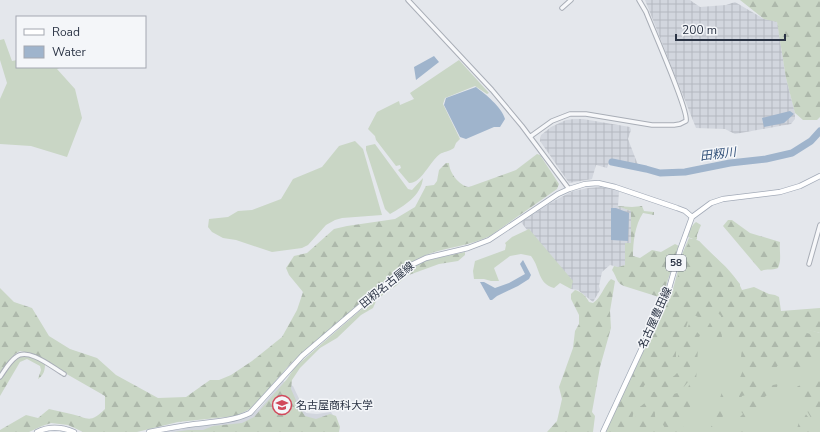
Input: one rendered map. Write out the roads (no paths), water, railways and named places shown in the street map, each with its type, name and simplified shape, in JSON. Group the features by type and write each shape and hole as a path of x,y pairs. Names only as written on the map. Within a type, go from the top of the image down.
{"main road":[{"path":"692,217 711,203 780,192 800,186 820,176"},
{"name":"田籾名古屋線","path":"149,432 180,426 227,420 241,417 250,413 302,356 406,268 415,262 426,258 478,245 489,240 569,189 585,184 598,184 616,187 685,211 692,217"},
{"name":"名古屋豊田線","path":"603,432 668,292 684,238 692,217"},
{"path":"36,432 48,428 58,428 74,432"}],"street":[{"path":"408,0 492,90 532,136 569,189"},
{"path":"562,8 571,0"},
{"path":"532,136 552,121 570,114 586,114 652,125 674,125 686,121 686,114 676,87 646,12 639,0"},
{"path":"808,264 820,225"},
{"path":"0,377 15,357 24,354 31,355 64,374"}],"water":[{"path":"434,56 439,62 416,80 414,67"},
{"path":"476,87 497,105 505,119 500,127 494,127 466,139 460,137 444,105 446,98"},
{"path":"790,111 794,114 784,123 764,127 762,118"},
{"path":"611,208 616,208 629,213 628,241 611,240"},
{"path":"523,260 531,275 529,279 490,300 480,282 484,282 495,288 509,283 525,274 520,264"}],"waterway":[{"name":"田籾川","path":"612,162 660,173 685,172 730,163 766,159 792,153 811,141 820,131"}],"place":[{"name":"名古屋商科大学","path":"282,405"}]}
